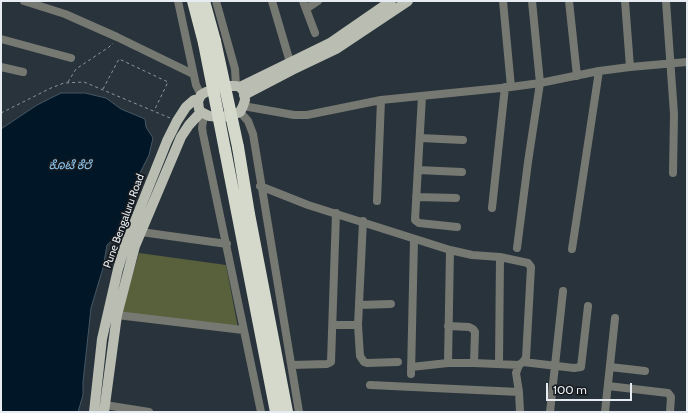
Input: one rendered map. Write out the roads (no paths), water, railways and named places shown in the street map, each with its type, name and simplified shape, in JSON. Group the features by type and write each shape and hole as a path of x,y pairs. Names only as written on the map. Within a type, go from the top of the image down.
{"highway":[{"path":"193,1 210,42 238,147 249,214 287,412"},
{"path":"204,1 225,150 276,412"}],"main road":[{"path":"367,24 391,1"},
{"path":"240,90 242,109 229,116 221,117 202,114 198,106 200,97 217,88 226,86 240,90 292,70 322,52 340,38 408,1"},
{"path":"240,90 290,62 322,52"},
{"name":"Pune Bengaluru Road","path":"94,412 102,339 118,269 125,246 156,167 177,121 186,107 200,97"},
{"name":"Pune Bengaluru Road","path":"104,408 117,315 135,246 180,137 189,125 202,114"}],"street":[{"path":"24,1 65,14 117,37 193,74"},
{"path":"178,1 193,74 200,97"},
{"path":"216,1 240,90"},
{"path":"272,1 290,62"},
{"path":"318,1 305,5 322,52"},
{"path":"492,208 508,87 502,1"},
{"path":"517,248 540,83 532,1"},
{"path":"569,1 577,76"},
{"path":"625,1 630,67"},
{"path":"666,1 674,114 673,174"},
{"path":"1,39 71,58"},
{"path":"242,109 300,115 381,100 508,87 540,83 598,71 670,62 687,62"},
{"path":"1,67 23,72"},
{"path":"572,248 598,71"},
{"path":"422,96 415,218 417,222 457,227"},
{"path":"378,201 381,100"},
{"path":"242,109 251,126 299,412"},
{"path":"202,114 202,128 261,412"},
{"path":"420,138 463,140"},
{"path":"418,170 462,172"},
{"path":"260,186 308,205 450,250 472,255 500,257 528,263 531,267 526,358 516,373 520,412"},
{"path":"416,197 456,198"},
{"path":"292,364 327,364 331,362 336,213"},
{"path":"363,222 358,325 360,356 361,360 367,363 398,362"},
{"path":"141,232 227,244"},
{"path":"414,239 411,371 448,362 521,364 574,368 581,367 588,306"},
{"path":"448,362 450,250"},
{"path":"499,364 500,257"},
{"path":"550,412 563,291"},
{"path":"359,305 391,304"},
{"path":"117,315 244,330"},
{"path":"605,412 616,318"},
{"path":"333,325 358,325"},
{"path":"448,326 469,327 476,332 474,362"},
{"path":"610,366 645,371"},
{"path":"370,385 519,392"},
{"path":"608,386 668,393 671,397 670,412"},
{"path":"104,408 149,412"}],"water":[{"name":"ಕೊಟೆ ಕೆರೆ","path":"61,93 85,93 106,98 121,109 145,119 146,127 153,138 149,155 136,181 115,237 107,245 103,268 91,308 83,395 78,412 1,412 1,129 37,105"}]}
